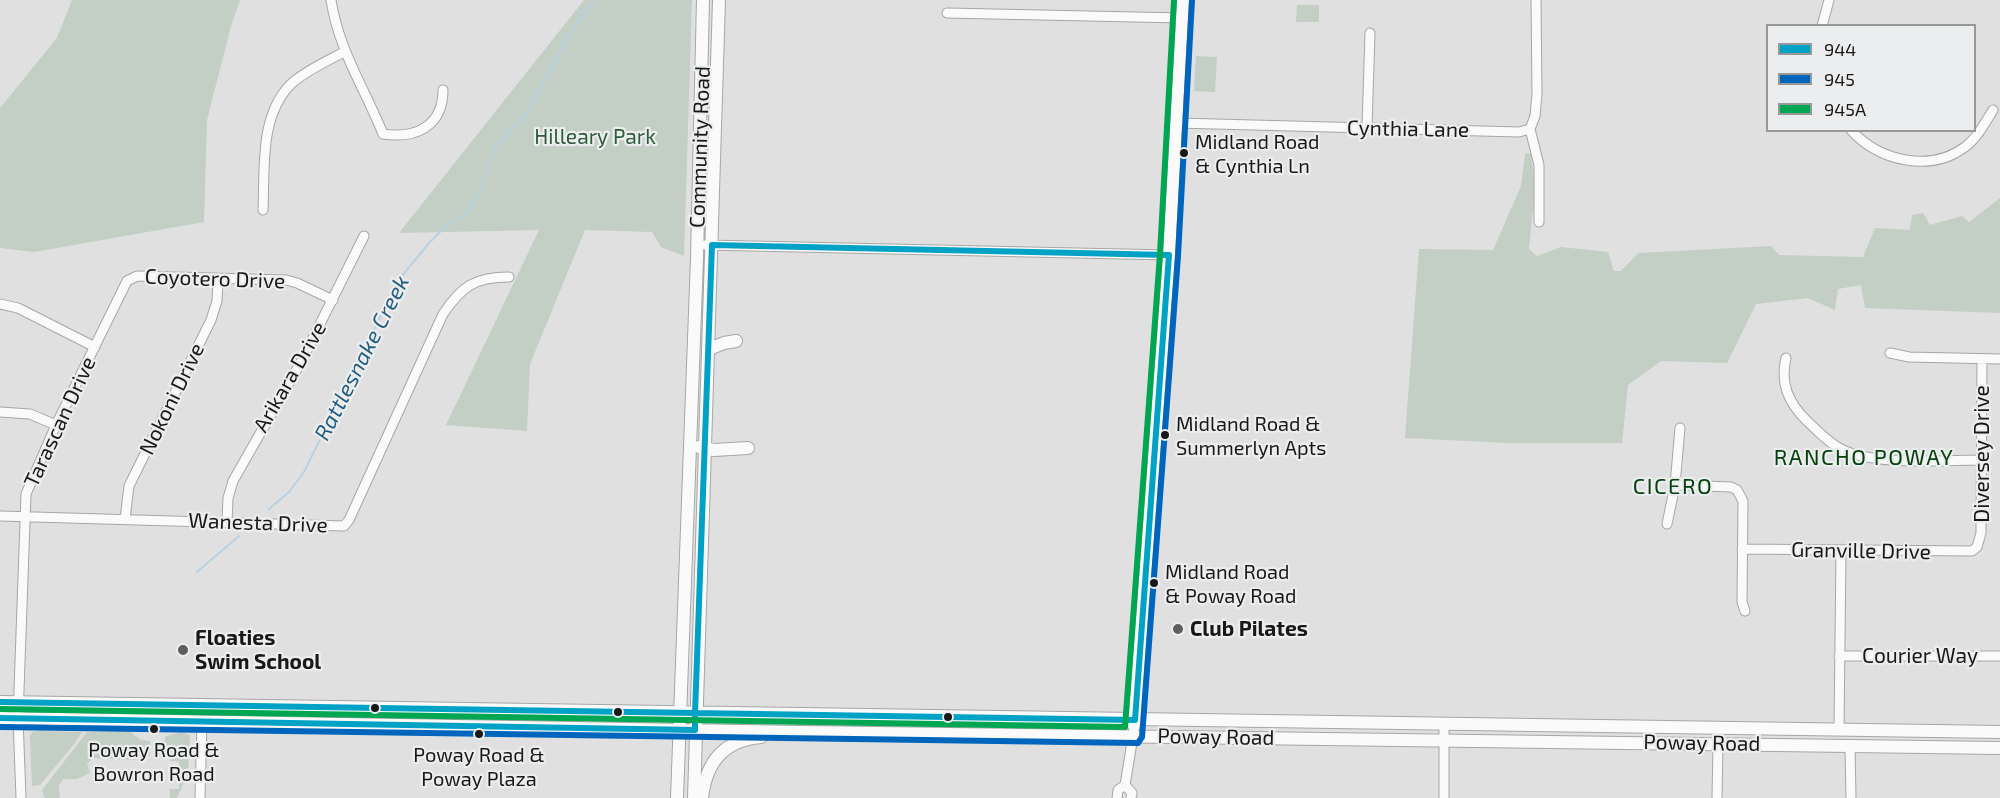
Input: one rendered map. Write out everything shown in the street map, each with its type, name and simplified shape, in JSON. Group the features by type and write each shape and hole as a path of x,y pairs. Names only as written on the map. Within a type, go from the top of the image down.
{"main road":[{"name":"Community Road","path":"677,798 697,245 703,0"},
{"path":"709,0 710,11 718,6"},
{"path":"1133,736 1169,255 1183,0"},
{"name":"Community Road","path":"693,798 709,349 718,6"},
{"path":"709,349 724,342 736,341"},
{"path":"693,348 698,383 697,443 705,449 748,448 739,443 715,440 706,431"},
{"path":"688,474 693,474 697,478 697,513 703,533"},
{"path":"687,524 692,538 693,576 701,580"},
{"name":"Poway Road","path":"0,702 2000,732"},
{"path":"80,719 98,713 125,713 129,710 129,704"},
{"path":"202,722 205,714 241,713 257,706"},
{"path":"232,722 253,715 275,715 279,707"},
{"path":"313,723 332,716 381,717 385,714 386,708"},
{"path":"388,724 394,716 439,716 456,709"},
{"path":"469,725 494,719 539,719 549,711"},
{"path":"820,733 852,728 896,727 906,716"},
{"path":"903,734 918,724 965,723 985,717"},
{"name":"Poway Road","path":"0,718 820,733 1554,740 2000,748"},
{"path":"1191,736 1212,730 1255,730 1262,722"},
{"path":"1256,737 1265,729 1305,729 1328,723"},
{"path":"1554,740 1570,736 1607,736 1612,727"},
{"path":"1614,741 1622,734 1680,735 1701,728"},
{"path":"1718,744 1758,738 1835,738 1839,730"},
{"path":"1850,746 1853,737 1929,738 1958,731"},
{"path":"702,798 704,782 712,762 730,745 752,738 799,732"},
{"path":"1972,747 2000,741"}],"street":[{"path":"331,0 336,28 344,52 368,97 383,134 402,137 420,131 440,112 442,90"},
{"path":"1536,0 1537,94 1535,116 1530,129 1539,165 1539,222"},
{"path":"1823,24 1829,0"},
{"path":"947,13 1182,18"},
{"path":"1367,128 1370,33"},
{"path":"263,210 266,136 276,105 292,84 344,52"},
{"path":"1854,132 1885,154 1907,161 1929,161 1943,158 1966,146 1993,110"},
{"name":"Cynthia Lane","path":"1177,123 1519,132 1530,129"},
{"name":"Arikara Drive","path":"227,522 228,498 233,481 333,300 364,236"},
{"path":"697,245 1169,255"},
{"name":"Coyotero Drive","path":"129,279 141,276 290,281 333,300"},
{"name":"Wanesta Drive","path":"0,516 339,526 347,523 442,314 456,295 472,283 492,277 509,277"},
{"name":"Tarascan Drive","path":"21,798 18,702 24,517 29,484 129,279"},
{"name":"Nokoni Drive","path":"125,519 129,486 211,320 217,301 218,279"},
{"path":"0,304 18,308 95,346"},
{"path":"1890,353 1909,357 2000,359"},
{"path":"1786,358 1784,369 1786,393 1795,409 1825,438 1841,449 1876,459 1982,460"},
{"name":"Diversey Drive","path":"1977,547 1981,533 1982,359"},
{"path":"0,412 30,414 56,425"},
{"path":"1667,525 1675,485 1680,428"},
{"path":"1675,485 1731,487 1737,490 1743,501 1742,602 1745,611"},
{"name":"Granville Drive","path":"1742,549 1966,553 1977,547"},
{"path":"1839,730 1841,551"},
{"name":"Courier Way","path":"1839,656 2000,656"},
{"path":"201,798 202,722"},
{"path":"1444,724 1444,798"},
{"path":"1117,798 1118,790 1125,785 1133,736"},
{"path":"1717,798 1718,744"},
{"path":"1850,746 1851,798"},
{"path":"1125,785 1132,793 1131,798"}],"green space":[{"path":"72,0 240,0 207,120 204,222 34,252 0,248 0,108 57,38"},
{"name":"Hilleary Park","path":"584,0 692,0 684,256 661,247 652,232 585,230 530,364 527,431 446,425 539,230 399,233"},
{"path":"1297,5 1319,5 1319,22 1296,22"},
{"path":"1196,56 1217,57 1215,92 1194,91"},
{"path":"1531,153 1535,189 1529,249 1537,256 1561,247 1608,252 1614,271 1621,271 1638,253 1771,246 1779,255 1863,257 1875,228 1910,230 1912,215 1923,213 1930,225 1962,216 1969,222 2000,198 2000,313 1865,308 1861,285 1838,289 1835,310 1808,298 1756,304 1727,363 1661,361 1628,385 1622,443 1507,443 1405,438 1419,249 1493,250 1521,186 1525,154"},
{"path":"129,731 141,740 150,741 150,756 139,756 138,760 93,758 87,764 90,773 77,779 63,779 59,785 60,798 45,798 42,790 87,732"},
{"path":"32,732 82,732 40,785 32,786 30,736"},
{"path":"180,732 190,735 188,773 177,798 170,798 170,789 179,789 179,761 170,761 169,756 157,756 158,741 165,741 165,737"}],"waterway":[{"name":"Rattlesnake Creek","path":"269,509 289,492 304,472 398,281 444,228 468,212 480,191 496,146 526,115 567,39 594,0"},
{"name":"Rattlesnake Creek","path":"197,572 239,536"}],"transit line":[{"name":"945A","path":"0,709 1125,727 1160,254 1174,0"},
{"name":"945","path":"0,727 1138,743 1142,737 1178,256 1192,0"},
{"name":"944","path":"712,245 1169,255 1135,720 695,713 712,245"},
{"name":"944","path":"0,702 695,713"},
{"name":"944","path":"0,718 695,730 695,713"}],"place":[{"name":"Midland Road & Cynthia Ln","path":"1184,153"},
{"name":"Midland Road & Summerlyn Apts","path":"1165,435"},
{"name":"Midland Road & Poway Road","path":"1154,583"},
{"name":"Club Pilates","path":"1178,629"},
{"name":"Floaties Swim School","path":"183,650"},
{"name":"Poway Road & Bowron Road","path":"154,729"},
{"name":"Poway Road & Poway Plaza","path":"479,734"}],"district":[{"name":"RANCHO POWAY","path":"1864,458"},
{"name":"CICERO","path":"1673,487"}]}
